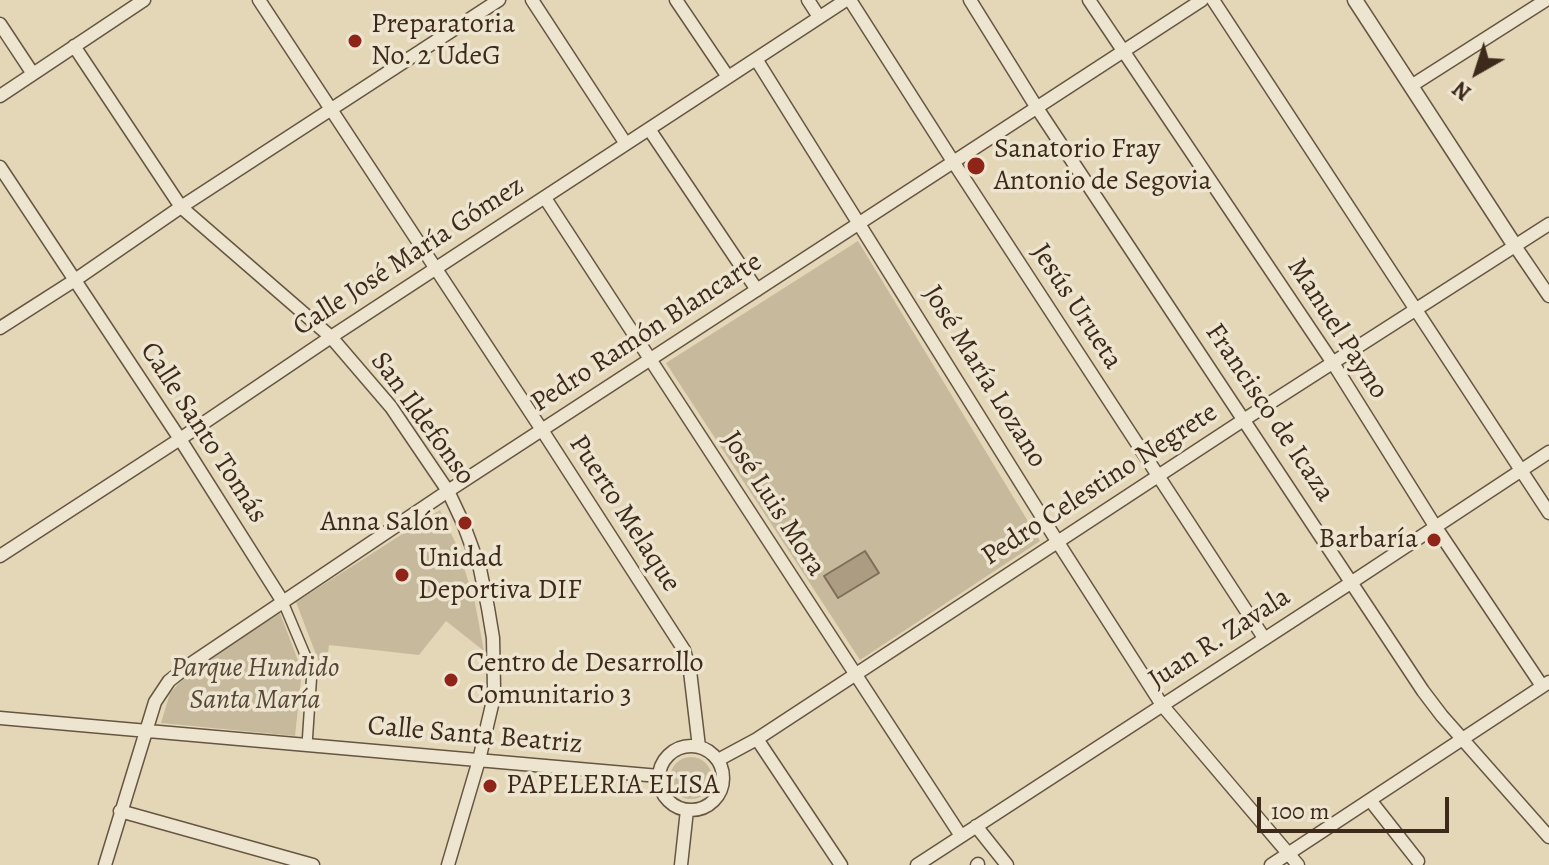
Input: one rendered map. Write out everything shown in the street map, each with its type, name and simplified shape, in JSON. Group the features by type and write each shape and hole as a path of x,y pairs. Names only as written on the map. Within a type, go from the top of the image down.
{"street":[{"path":"0,96 144,0"},
{"name":"Puerto Melaque","path":"259,0 684,650 690,671 699,747"},
{"path":"0,328 499,0"},
{"path":"532,0 626,144"},
{"path":"676,0 728,77"},
{"path":"808,0 819,17"},
{"name":"Calle José María Gómez","path":"0,556 848,0"},
{"name":"Jesús Urueta","path":"848,0 1264,638"},
{"name":"Francisco de Icaza","path":"970,0 1037,108 1423,691 1549,837"},
{"name":"Manuel Payno","path":"1089,0 1333,363 1435,526 1546,684"},
{"name":"Pedro Ramón Blancarte","path":"105,865 155,702 169,681 189,665 448,491 1202,0"},
{"path":"1213,0 1549,513"},
{"path":"1355,0 1549,296"},
{"path":"1411,86 1546,0"},
{"path":"0,24 33,74"},
{"name":"San Ildefonso","path":"74,46 181,207 331,337 391,407 448,491 463,523 480,569 493,638 494,688 479,760 448,865"},
{"name":"José María Lozano","path":"756,59 1162,705 1298,865"},
{"path":"649,129 757,290"},
{"name":"Calle Santo Tomás","path":"0,167 180,439 283,602 312,671 307,745"},
{"name":"José Luis Mora","path":"545,198 961,836"},
{"name":"Pedro Celestino Negrete","path":"718,760 757,739 1057,541 1549,224"},
{"name":"Juan R. Zavala","path":"917,865 1549,452"},
{"path":"1271,865 1546,684"},
{"name":"Calle Santa Beatriz","path":"0,718 659,776"},
{"path":"757,739 841,865"},
{"path":"699,747 718,760 723,771 723,784 719,795 710,804 687,810 666,799 660,788 661,765 677,749 699,747"},
{"path":"1370,800 1418,861"},
{"path":"681,865 687,810"},
{"path":"120,811 313,865"},
{"path":"976,826 1007,865"}],"green space":[{"path":"858,241 1040,541 860,660 666,363"},
{"name":"Unidad Deportiva DIF","path":"440,510 458,548 475,603 484,651 446,621 419,655 329,645 325,678 296,602"},
{"name":"Parque Hundido Santa María","path":"280,613 302,671 295,736 161,723 170,693 189,672"},
{"path":"691,757 706,763 712,778 706,793 691,799 676,793 670,778 676,763"}],"shaded area":[{"path":"865,551 879,573 838,598 824,576"}],"place":[{"name":"Preparatoria No. 2 UdeG","path":"355,41"},
{"name":"Sanatorio Fray Antonio de Segovia","path":"976,166"},
{"name":"Anna Salón","path":"465,523"},
{"name":"Barbaría","path":"1434,540"},
{"name":"Unidad Deportiva DIF","path":"402,575"},
{"name":"Centro de Desarrollo Comunitario 3","path":"451,680"},
{"name":"PAPELERIA ELISA","path":"490,786"}]}
